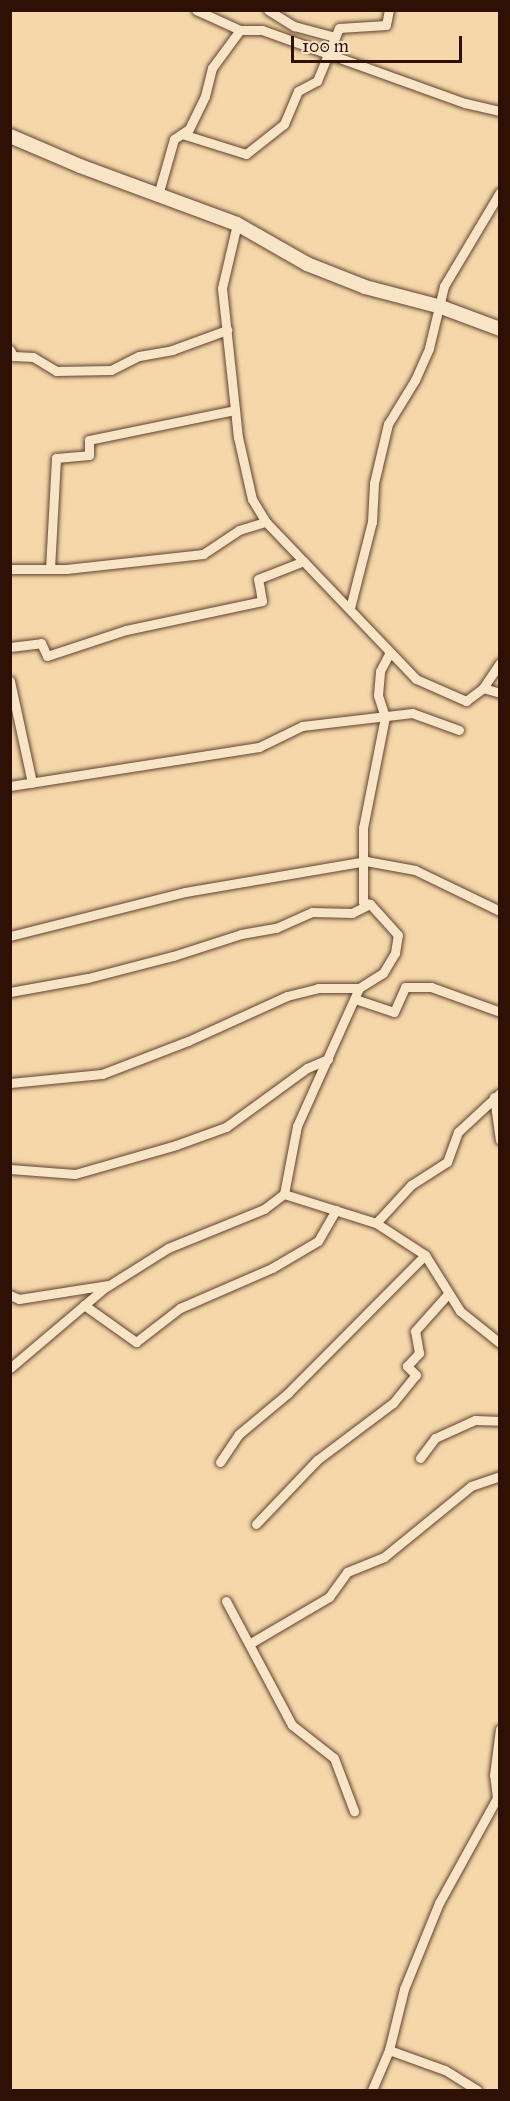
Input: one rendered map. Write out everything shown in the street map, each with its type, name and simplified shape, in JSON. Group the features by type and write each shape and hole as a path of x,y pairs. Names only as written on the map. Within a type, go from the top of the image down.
{"street":[{"path":"196,10 240,30 262,30 292,43 328,52 465,103 500,111"},
{"path":"268,10 294,26 335,37"},
{"path":"182,134 246,154 284,124 298,91 317,81 339,28 386,25 389,10"},
{"path":"158,195 174,139 189,129 205,96 212,68 240,30"},
{"path":"10,136 237,224 307,264 365,287 441,307 500,329"},
{"path":"351,608 372,522 374,483 388,424 415,380 441,307 444,286 500,192"},
{"path":"237,224 222,288 244,477 266,522 351,608 389,654 416,679 466,700 483,688 500,663"},
{"path":"10,350 13,356 33,357 56,371 111,370 139,356 172,350 227,330"},
{"path":"50,568 56,458 89,454 89,440 235,410"},
{"path":"10,569 50,568 203,554 239,530 266,522"},
{"path":"10,647 41,643 47,656 126,630 262,601 258,579 304,561"},
{"path":"10,1083 102,1074 188,1041 287,996 318,988 359,988 383,974 395,953 398,935 370,904 363,902 366,861 363,828 385,717 378,695 380,671 389,654"},
{"path":"10,681 32,783"},
{"path":"483,688 500,693"},
{"path":"10,786 259,747 302,726 412,713 459,730"},
{"path":"10,936 185,892 366,861 415,870 500,911"},
{"path":"10,992 88,978 173,956 241,934 276,928 312,912 352,914 370,904"},
{"path":"355,999 394,1012 405,987 431,987 500,1012"},
{"path":"10,1368 84,1305 168,1248 264,1209 284,1194 297,1126 359,988"},
{"path":"10,1169 75,1174 176,1146 226,1127 307,1068 327,1059"},
{"path":"496,1095 500,1140"},
{"path":"376,1223 411,1185 447,1162 458,1132 496,1095"},
{"path":"284,1194 376,1223 425,1255 460,1311 500,1342"},
{"path":"84,1305 136,1342 180,1308 273,1268 318,1242 336,1210"},
{"path":"220,1462 238,1434 295,1387 425,1255"},
{"path":"10,1295 19,1299 112,1284"},
{"path":"256,1524 317,1460 393,1403 416,1375 406,1366 419,1353 415,1331 448,1294"},
{"path":"420,1458 435,1438 475,1420 500,1421"},
{"path":"249,1644 329,1597 347,1572 384,1557 471,1486 500,1476"},
{"path":"226,1601 292,1725 334,1758 354,1811"},
{"path":"372,2091 389,2050 404,1989 439,1903 497,1798 494,1775 500,1730"},
{"path":"389,2050 445,2070 477,2091"}]}
